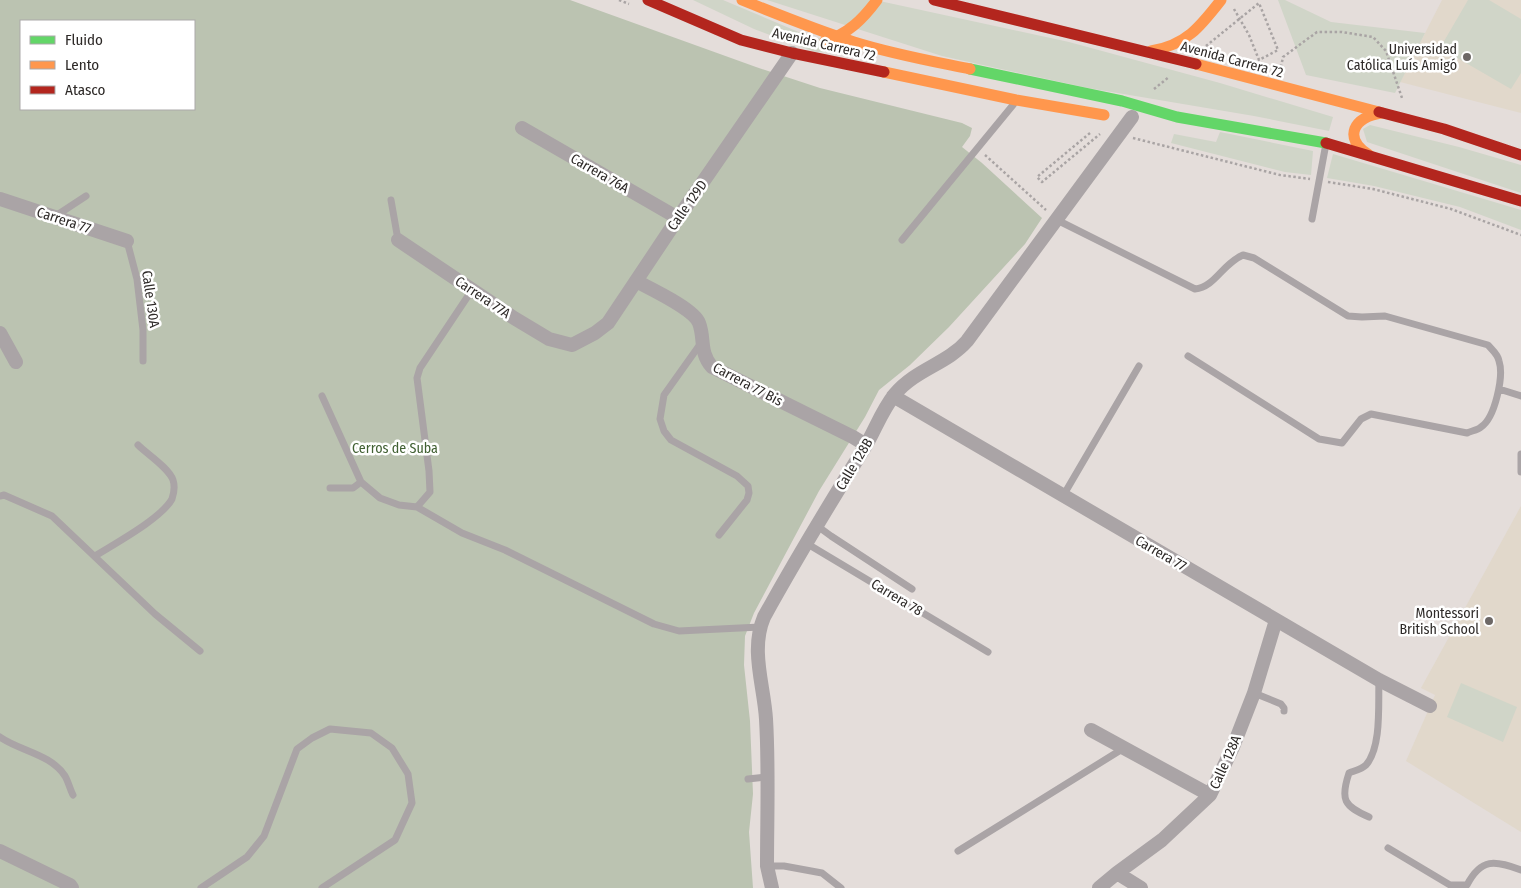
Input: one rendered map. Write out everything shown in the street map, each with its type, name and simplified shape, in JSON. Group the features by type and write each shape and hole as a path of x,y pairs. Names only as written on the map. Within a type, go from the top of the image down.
{"main road":[{"name":"Avenida Carrera 72","path":"648,0 742,40 792,53 1016,100 1111,116 1177,117"},
{"path":"676,0 753,35 786,43 809,43 833,39 850,30 867,15 877,0"},
{"name":"Avenida Carrera 72","path":"742,0 845,39 897,54 1122,102 1177,117 1326,143 1521,200"},
{"name":"Avenida Carrera 72","path":"934,0 1200,65 1444,129 1521,155"},
{"path":"1146,52 1170,48 1192,35 1221,0"},
{"path":"1192,35 1191,51 1200,65"},
{"path":"1370,155 1358,147 1354,140 1353,132 1360,118 1368,114 1382,113"}],"street":[{"name":"Calle 129D","path":"572,345 595,333 608,323 792,53"},
{"name":"Calle 128B","path":"772,888 767,866 766,718 758,658 758,639 764,616 893,396 918,374 960,350 1132,117"},
{"name":"Carrera 76A","path":"522,128 678,218"},
{"name":"Carrera 77","path":"0,200 127,241"},
{"name":"Carrera 77A","path":"398,240 514,318 549,339 572,345"},
{"name":"Carrera 77 Bis","path":"636,280 691,312 699,323 701,344 712,367 866,445"},
{"path":"0,333 16,362"},
{"name":"Carrera 77","path":"893,396 1379,680 1430,706"},
{"name":"Calle 128A","path":"1099,888 1162,840 1210,795 1233,747 1254,693 1276,620"},
{"path":"1091,730 1210,795"},
{"path":"0,851 70,885 72,888"},
{"path":"1117,873 1141,888"}],"lane":[{"path":"902,240 1016,100"},
{"path":"1312,219 1326,143"},
{"path":"54,217 86,196"},
{"path":"391,200 398,240"},
{"path":"1057,220 1195,289 1203,288 1214,280 1233,259 1243,255 1254,258 1348,316 1385,316 1488,345 1500,361 1499,389 1489,419 1481,428 1467,433 1372,414 1361,419 1342,443 1332,442 1319,439 1188,356"},
{"name":"Calle 130A","path":"127,241 137,279 143,330 144,361"},
{"path":"417,507 430,492 417,378 420,368 472,290"},
{"path":"701,344 664,395 660,419 664,431 671,440 737,476 748,486 749,493 746,500 719,536"},
{"path":"1063,496 1139,366"},
{"path":"1499,389 1521,396"},
{"path":"322,396 361,482 380,498 399,505 417,507 462,533 505,550 654,624 679,631 760,626"},
{"path":"95,556 160,513 172,499 173,480 169,473 138,445"},
{"path":"1521,454 1521,472"},
{"path":"330,488 353,488 361,482"},
{"path":"0,496 52,516 155,614 200,651"},
{"path":"816,525 912,589"},
{"name":"Carrera 78","path":"806,542 988,652"},
{"path":"1369,817 1352,810 1345,801 1344,788 1349,774 1364,767 1372,757 1377,732 1379,680"},
{"path":"1254,693 1281,704 1284,711"},
{"path":"201,888 247,858 264,836 297,750 312,738 330,729 371,733 392,748 408,774 412,803 395,840 322,888"},
{"path":"0,737 12,745 53,762 65,776 73,795"},
{"path":"958,851 1124,748"},
{"path":"748,779 766,777"},
{"path":"1388,848 1451,887 1469,887 1473,874 1487,863 1504,863 1521,870"},
{"path":"767,866 784,866 822,873 841,888"}],"path":[{"path":"1206,46 1258,3 1278,50 1283,57 1317,32 1342,32 1373,37 1386,51 1404,104"},
{"path":"1232,6 1249,35 1259,60 1278,50"},
{"path":"1154,89 1169,77"},
{"path":"1072,147 1037,177 1042,182 1102,133"},
{"path":"977,148 1057,220"}],"shaded area":[{"path":"693,0 723,0 801,33 867,52 815,52 754,29"},
{"path":"767,0 875,0 1069,42 1220,83 1333,117 1329,131 1254,116 1088,88 942,56"},
{"path":"1278,0 1285,0 1331,22 1425,33 1395,93 1306,75"},
{"name":"Universidad Católica Luís Amigó","path":"1442,0 1521,0 1521,113 1400,82"},
{"path":"1468,0 1489,0 1521,19 1521,73 1511,89 1440,48"},
{"path":"1370,125 1459,147 1521,165 1521,193 1367,142 1363,129"},
{"path":"1220,132 1313,151 1311,175 1285,172 1171,143 1174,134 1216,142"},
{"path":"1333,154 1521,210 1521,230 1460,207 1374,186 1327,178"},
{"name":"Montessori British School","path":"1521,506 1521,832 1406,761 1435,695 1421,688"},
{"path":"1461,683 1517,707 1503,742 1447,717"}],"green space":[{"name":"Cerros de Suba","path":"0,0 570,0 820,88 962,123 972,128 970,136 962,147 1042,218 1025,244 949,327 910,365 879,390 865,417 819,491 754,613 745,636 744,665 750,721 753,794 749,832 753,888 0,888"}],"traffic: fast":[{"path":"970,69 1122,101 1177,117 1326,143"}],"traffic: slow":[{"path":"742,0 854,42 897,54 970,69"},
{"path":"825,41 848,30 877,0"},
{"path":"1151,51 1174,44 1183,39 1206,19 1221,0"},
{"path":"1196,64 1379,112"},
{"path":"884,72 1016,100 1104,115"},
{"path":"1369,155 1356,142 1355,129 1364,118 1382,113"}],"traffic: jam":[{"path":"648,0 741,40 792,53 884,72"},
{"path":"934,0 1196,64"},
{"path":"1379,112 1444,129 1521,155"},
{"path":"1326,143 1521,201"}],"place":[{"name":"Universidad Católica Luís Amigó","path":"1467,57"},
{"name":"Montessori British School","path":"1489,621"}]}
